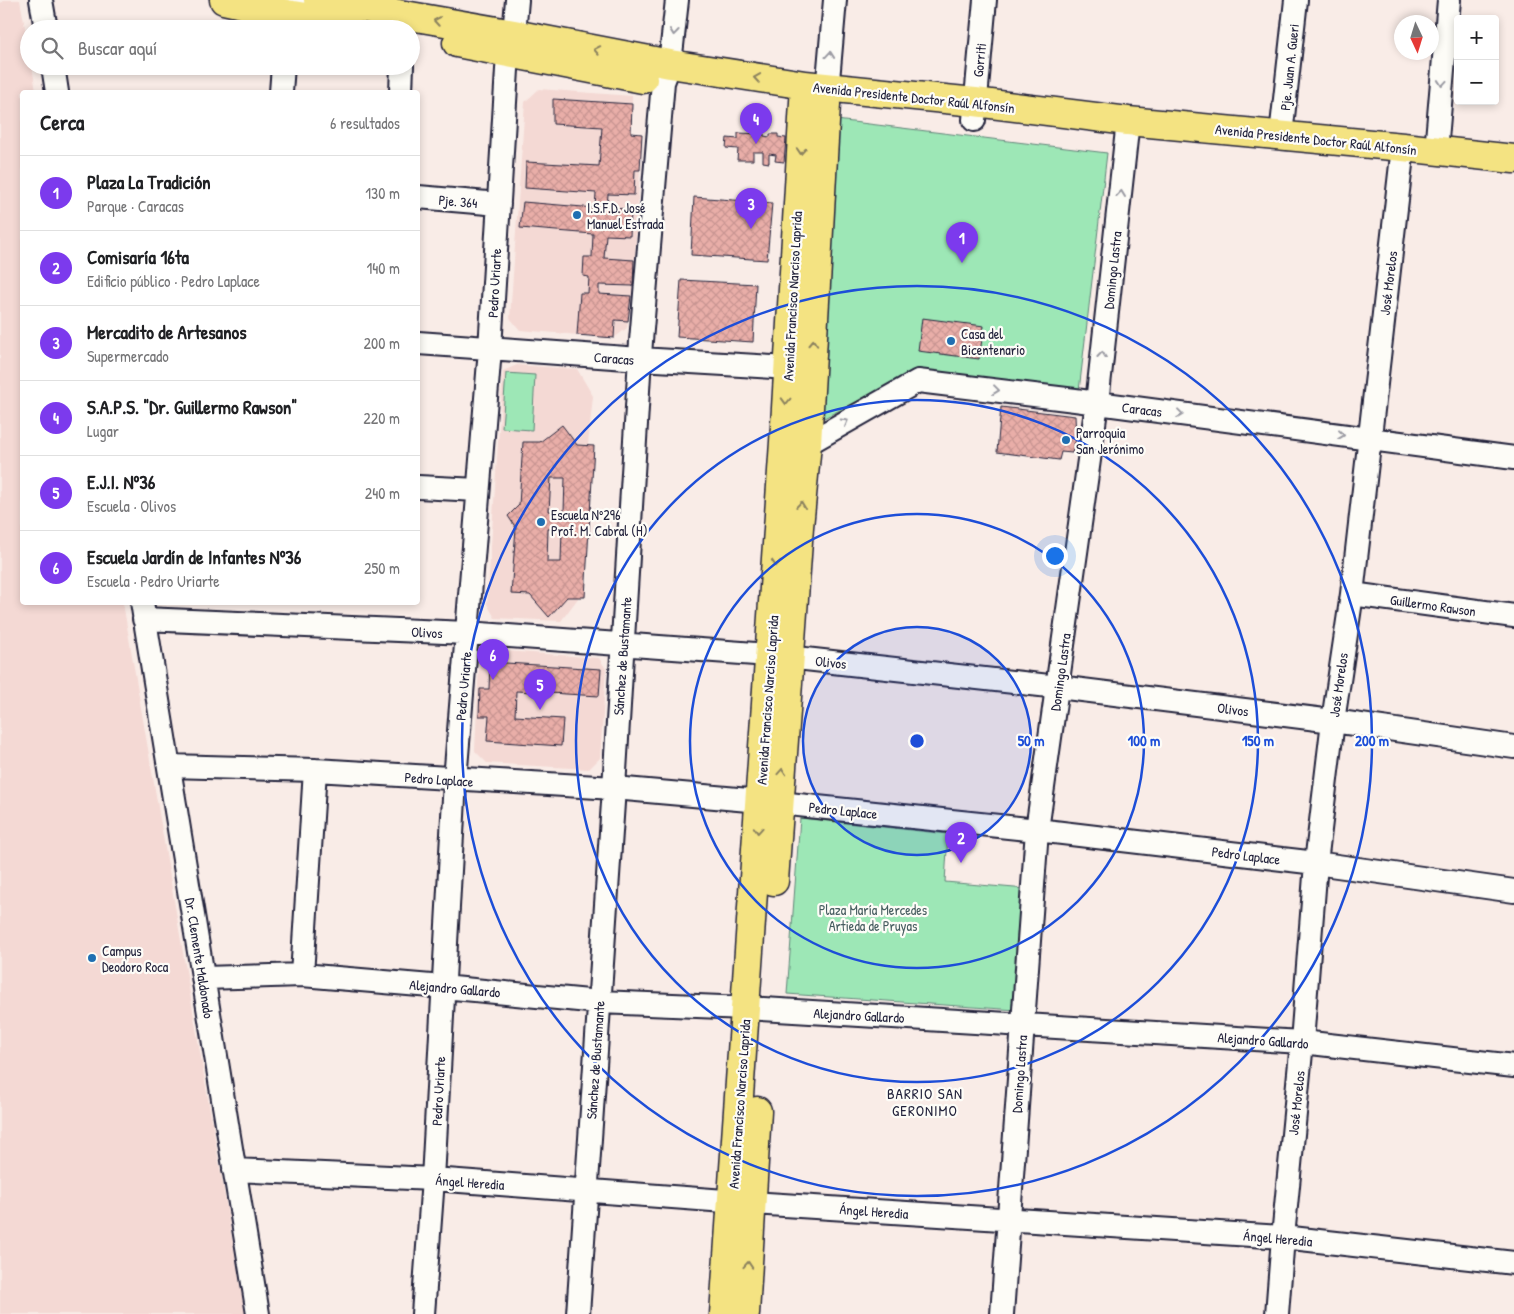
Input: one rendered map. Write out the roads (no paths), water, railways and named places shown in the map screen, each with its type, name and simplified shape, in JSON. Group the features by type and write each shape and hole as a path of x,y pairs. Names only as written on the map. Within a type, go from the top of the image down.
{"main road":[{"path":"224,0 325,20"},
{"name":"Avenida Presidente Doctor Raúl Alfonsín","path":"318,0 406,20"},
{"name":"Avenida Presidente Doctor Raúl Alfonsín","path":"420,23 511,44 666,73 816,95 1128,129 1403,155 1436,151 1514,159"},
{"name":"Avenida Presidente Doctor Raúl Alfonsín","path":"420,35 511,44"},
{"name":"Avenida Francisco Narciso Laprida","path":"745,1314 742,1202 780,656 799,527 796,443 816,95"},
{"name":"Avenida Presidente Doctor Raúl Alfonsín","path":"1128,129 1281,135 1514,176"},
{"name":"Avenida Francisco Narciso Laprida","path":"724,1314 742,1202"}],"street":[{"path":"41,0 44,20"},
{"name":"Pedro Uriarte","path":"423,1314 433,1179 455,780 490,349 511,44 517,0"},
{"name":"Sánchez de Bustamante","path":"578,1314 614,788 640,359 666,73 677,0"},
{"path":"816,95 835,0"},
{"name":"Gorriti","path":"974,111 985,0"},
{"name":"Pje. Juan A. Gueri","path":"1281,135 1296,0"},
{"path":"1436,151 1449,0"},
{"path":"54,75 57,90"},
{"path":"281,90 282,75"},
{"path":"401,90 402,75"},
{"name":"Domingo Lastra","path":"1002,1314 1037,830 1097,404 1128,129"},
{"name":"José Morelos","path":"1277,1314 1316,864 1333,721 1352,594 1403,155"},
{"name":"Pje. 364","path":"420,197 499,204"},
{"name":"Caracas","path":"420,343 800,369"},
{"name":"Caracas","path":"796,443 918,381 1514,458"},
{"path":"420,487 478,490"},
{"name":"Guillermo Rawson","path":"1352,594 1514,616"},
{"name":"Olivos","path":"143,611 780,656 1058,687 1333,721 1514,747"},
{"name":"Dr. Clemente Maldonado","path":"143,611 258,1314"},
{"name":"Pedro Laplace","path":"169,766 315,770 455,780 614,788 770,802 1037,830 1316,864 1514,891"},
{"path":"302,975 315,770"},
{"name":"Alejandro Gallardo","path":"204,978 302,975 599,1002 1023,1024 1302,1042 1514,1066"},
{"name":"Ángel Heredia","path":"234,1170 433,1179 742,1202 1283,1237 1514,1263"}],"place":[{"name":"S.A.P.S. \"Dr. Guillermo Rawson\"","path":"756,144"},
{"name":"I.S.F.D. José Manuel Estrada","path":"577,215"},
{"name":"Mercadito de Artesanos","path":"751,229"},
{"name":"Plaza La Tradición","path":"962,263"},
{"name":"Casa del Bicentenario","path":"951,341"},
{"name":"Parroquia San Jerónimo","path":"1066,440"},
{"name":"Escuela Nº296 Prof. M. Cabral (H)","path":"541,522"},
{"name":"Escuela Jardín de Infantes Nº36","path":"493,680"},
{"name":"E.J.I. Nº36","path":"540,710"},
{"name":"Comisaría 16ta","path":"961,863"},
{"name":"Campus Deodoro Roca","path":"92,958"}],"district":[{"name":"BARRIO SAN GERONIMO","path":"925,1102"}],"park label":[{"name":"Plaza María Mercedes Artieda de Pruyas","path":"873,918"}]}
